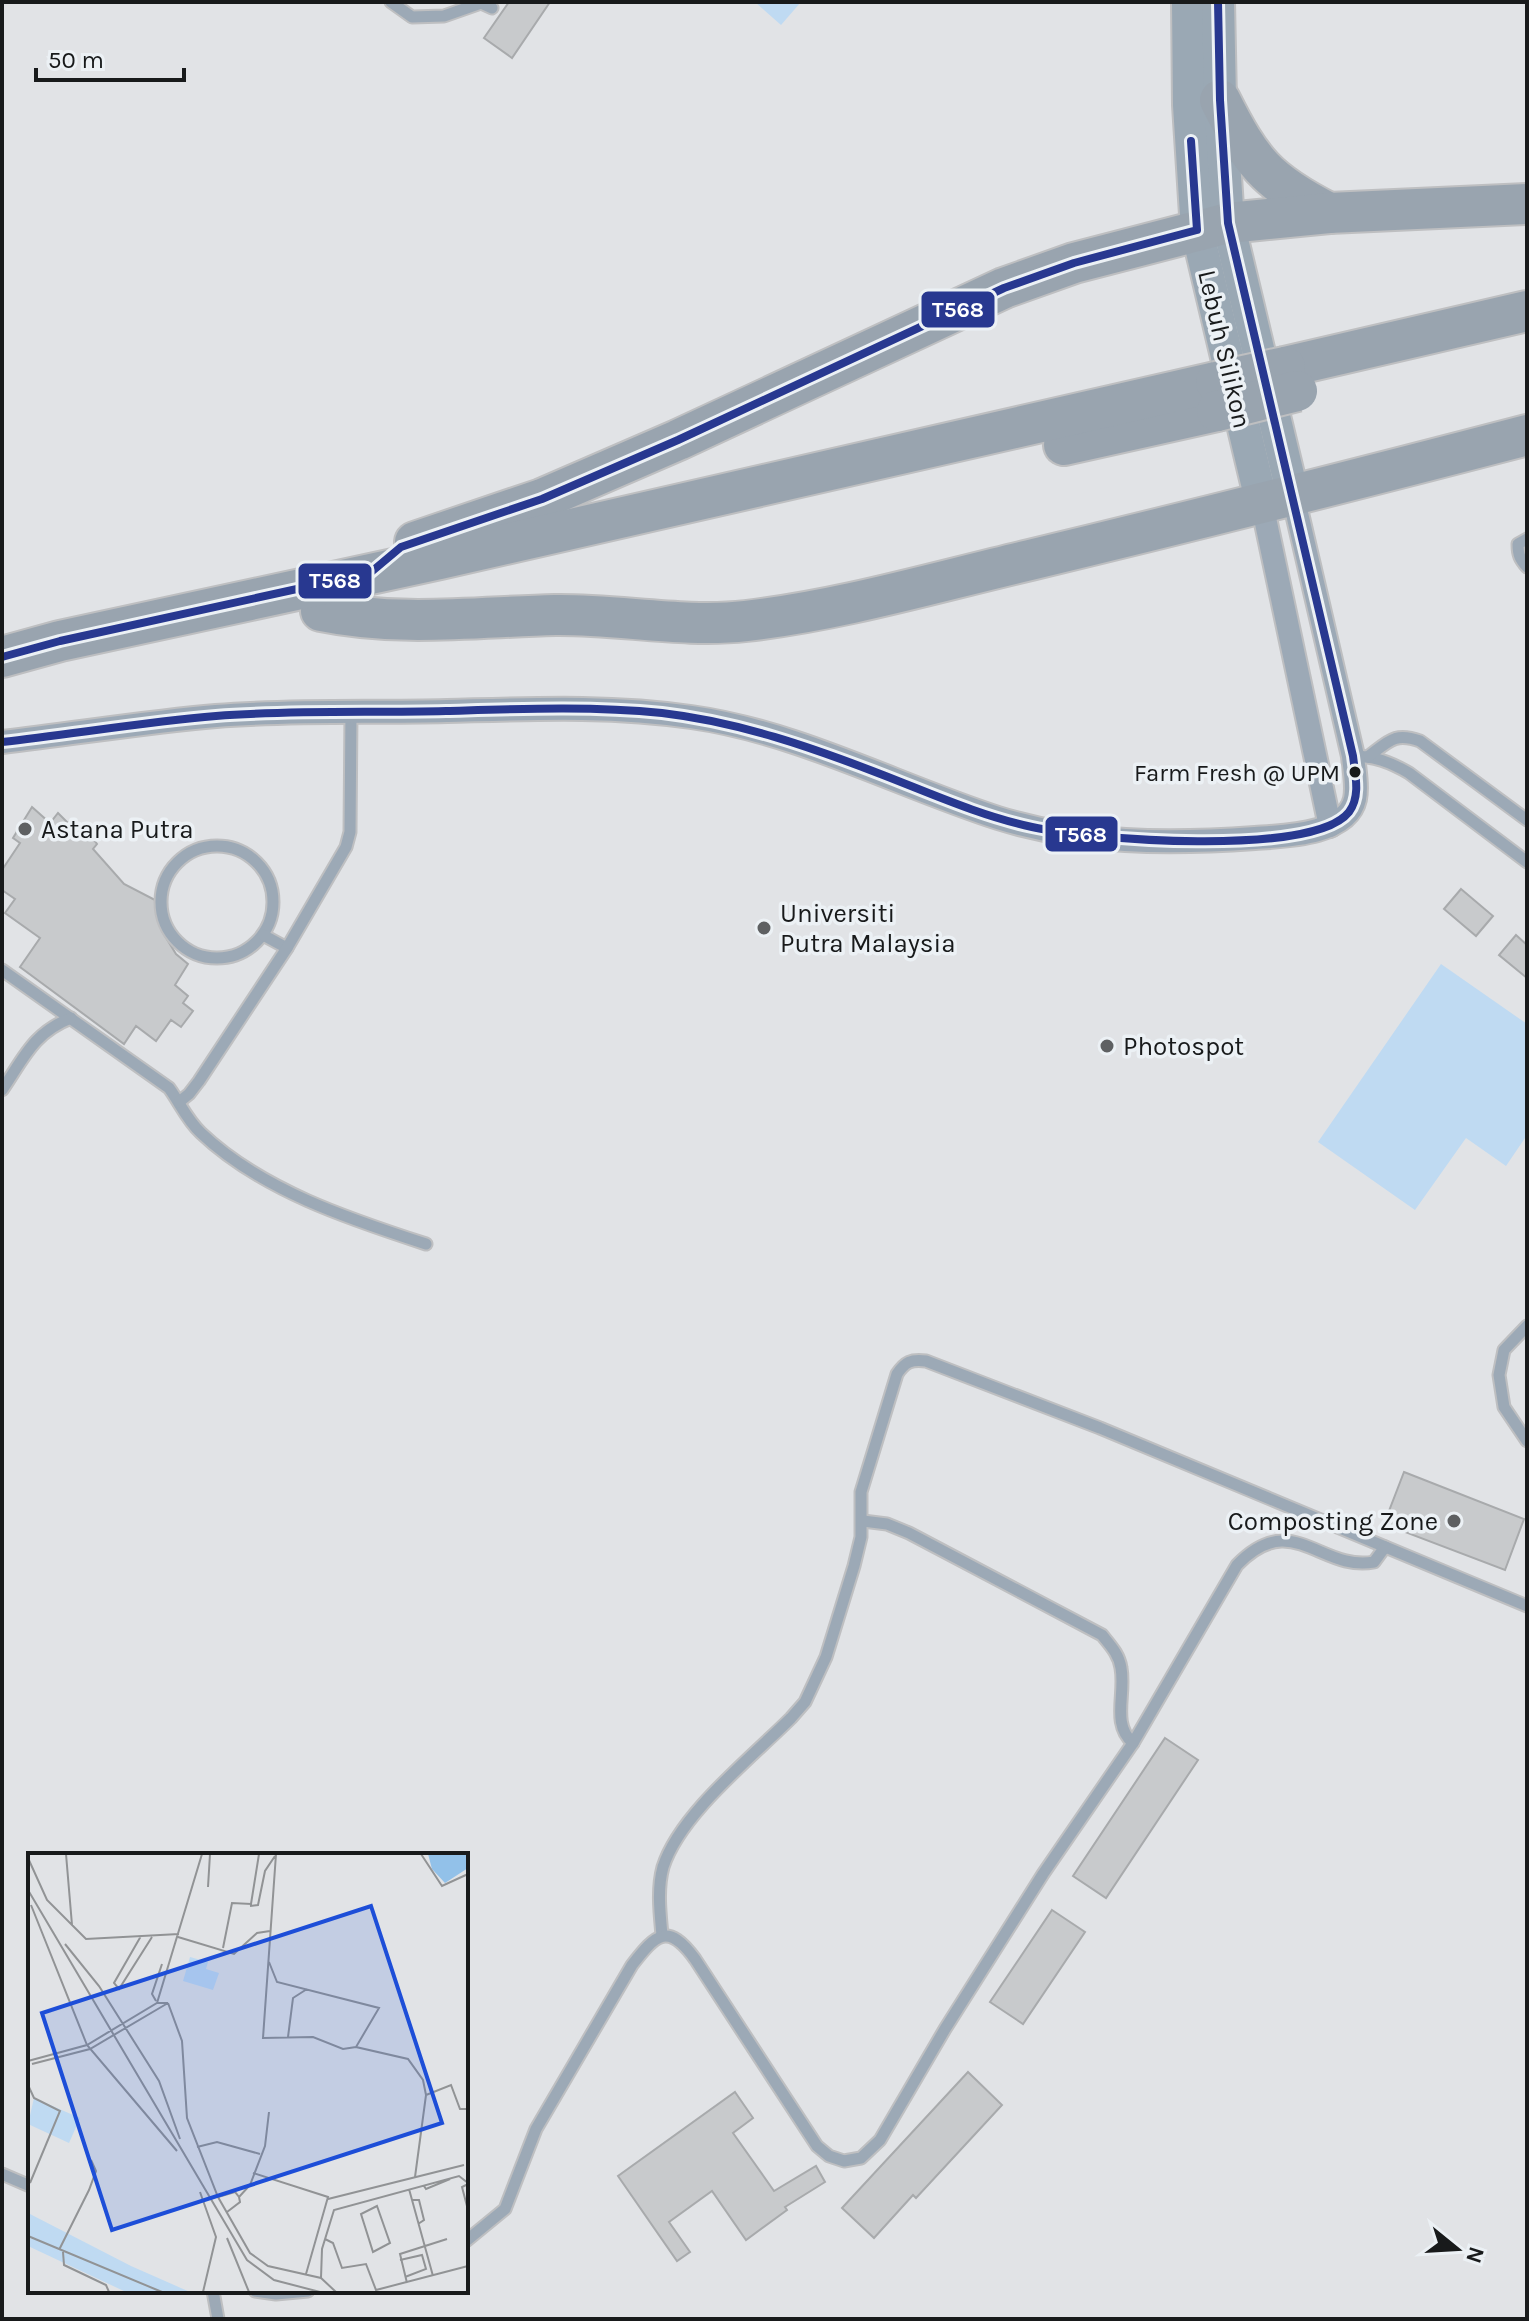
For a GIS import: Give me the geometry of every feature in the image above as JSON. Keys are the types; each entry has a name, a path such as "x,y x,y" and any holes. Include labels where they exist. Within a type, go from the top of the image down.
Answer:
{"highway":[{"path":"1220,100 1243,147 1265,172 1296,197 1329,213"},
{"path":"370,573 401,547 569,487 678,440 1004,288 1074,263 1213,226 1329,213 1527,204"},
{"path":"1291,379 1527,311"},
{"path":"2,682 321,611 1291,379 1527,339"},
{"path":"2,657 60,641 370,573 1216,396"},
{"path":"321,611 397,621 562,615 666,622 745,621 850,603 1278,500 1527,435"},
{"path":"2,636 60,641"}],"street":[{"name":"Lebuh Silikon","path":"1188,2 1189,105 1213,226 1278,500"},
{"name":"Lebuh Silikon","path":"1213,226 1220,100 1218,2"},
{"path":"2,742 217,716 625,710 694,717 788,741 998,818 1059,833 1194,842 1293,835 1330,826 1346,816 1355,801 1361,756 1278,500"},
{"path":"1278,500 1330,826"}],"lane":[{"path":"391,2 412,17 444,16 481,3 492,8"},
{"path":"1527,539 1518,544 1518,551 1519,558 1527,567"},
{"path":"179,1102 199,1081 287,948 346,847 350,832 351,713"},
{"path":"1361,756 1395,737 1408,736 1420,741 1527,820"},
{"path":"1361,756 1389,762 1409,773 1527,862"},
{"path":"223,845 250,856 269,878 273,897 272,917 263,935 249,948 231,957 212,958 193,953 177,942 166,926 161,906 163,887 171,869 185,855 203,847 223,845"},
{"path":"263,935 287,948"},
{"path":"2,970 169,1088 185,1115 216,1146 252,1171 338,1213 426,1244"},
{"path":"2,1090 41,1034 71,1018"},
{"path":"1527,1326 1504,1350 1499,1375 1504,1407 1527,1441"},
{"path":"662,1935 659,1893 662,1870 672,1845 687,1821 805,1702 826,1657 854,1566 863,1521 861,1492 897,1374 903,1364 914,1360 926,1361 1100,1428 1527,1606"},
{"path":"863,1521 887,1524 909,1533 1102,1635 1115,1650 1122,1669 1122,1729 1133,1743"},
{"path":"468,2239 505,2209 536,2129 632,1965 651,1941 662,1935 673,1936 683,1943 695,1959 817,2146 829,2156 844,2161 861,2158 880,2140 945,2029 1035,1887 1133,1743 1237,1565 1253,1549 1271,1542 1302,1544 1361,1564 1374,1562 1385,1547"},
{"path":"2,2174 28,2185"},
{"path":"213,2293 218,2319"}],"shaded area":[{"path":"755,2 801,2 781,25"},
{"path":"1441,964 1527,1024 1527,1135 1506,1166 1466,1138 1415,1210 1318,1142"}],"building":[{"path":"509,2 550,2 512,58 484,38"},
{"path":"32,807 50,823 58,813 80,835 87,831 97,844 93,849 124,884 155,900 162,931 176,954 188,964 175,985 188,996 183,1003 193,1011 181,1027 171,1020 156,1041 136,1026 124,1044 20,967 40,938 5,913 15,899 2,890 2,870 20,843 13,838"},
{"path":"1461,889 1493,916 1476,936 1444,909"},
{"path":"1516,935 1527,945 1527,978 1499,955"},
{"name":"Composting Zone","path":"1404,1472 1524,1519 1505,1570 1384,1524"},
{"path":"1165,1738 1198,1760 1106,1898 1073,1876"},
{"path":"1052,1910 1085,1932 1023,2024 990,2002"},
{"path":"968,2072 1002,2105 916,2198 913,2195 874,2238 842,2208"},
{"path":"735,2092 753,2118 733,2133 774,2191 816,2166 825,2182 785,2207 787,2210 746,2240 712,2191 669,2222 690,2252 677,2261 618,2176"}],"transit line":[{"name":"T568","path":"2,742 163,721 245,714 608,709 691,717 774,737 975,811 1060,832 1147,840 1247,840 1292,835 1327,826 1353,806 1355,770 1228,223 1220,100 1218,2"},
{"name":"T568","path":"2,657 60,641 370,573 401,547 542,499 678,440 1004,288 1074,263 1197,230 1191,141"}],"place":[{"name":"Farm Fresh @ UPM","path":"1355,772"},
{"name":"Astana Putra","path":"25,829"},
{"name":"Universiti Putra Malaysia","path":"764,928"},
{"name":"Photospot","path":"1107,1046"},
{"name":"Composting Zone","path":"1454,1521"}]}
